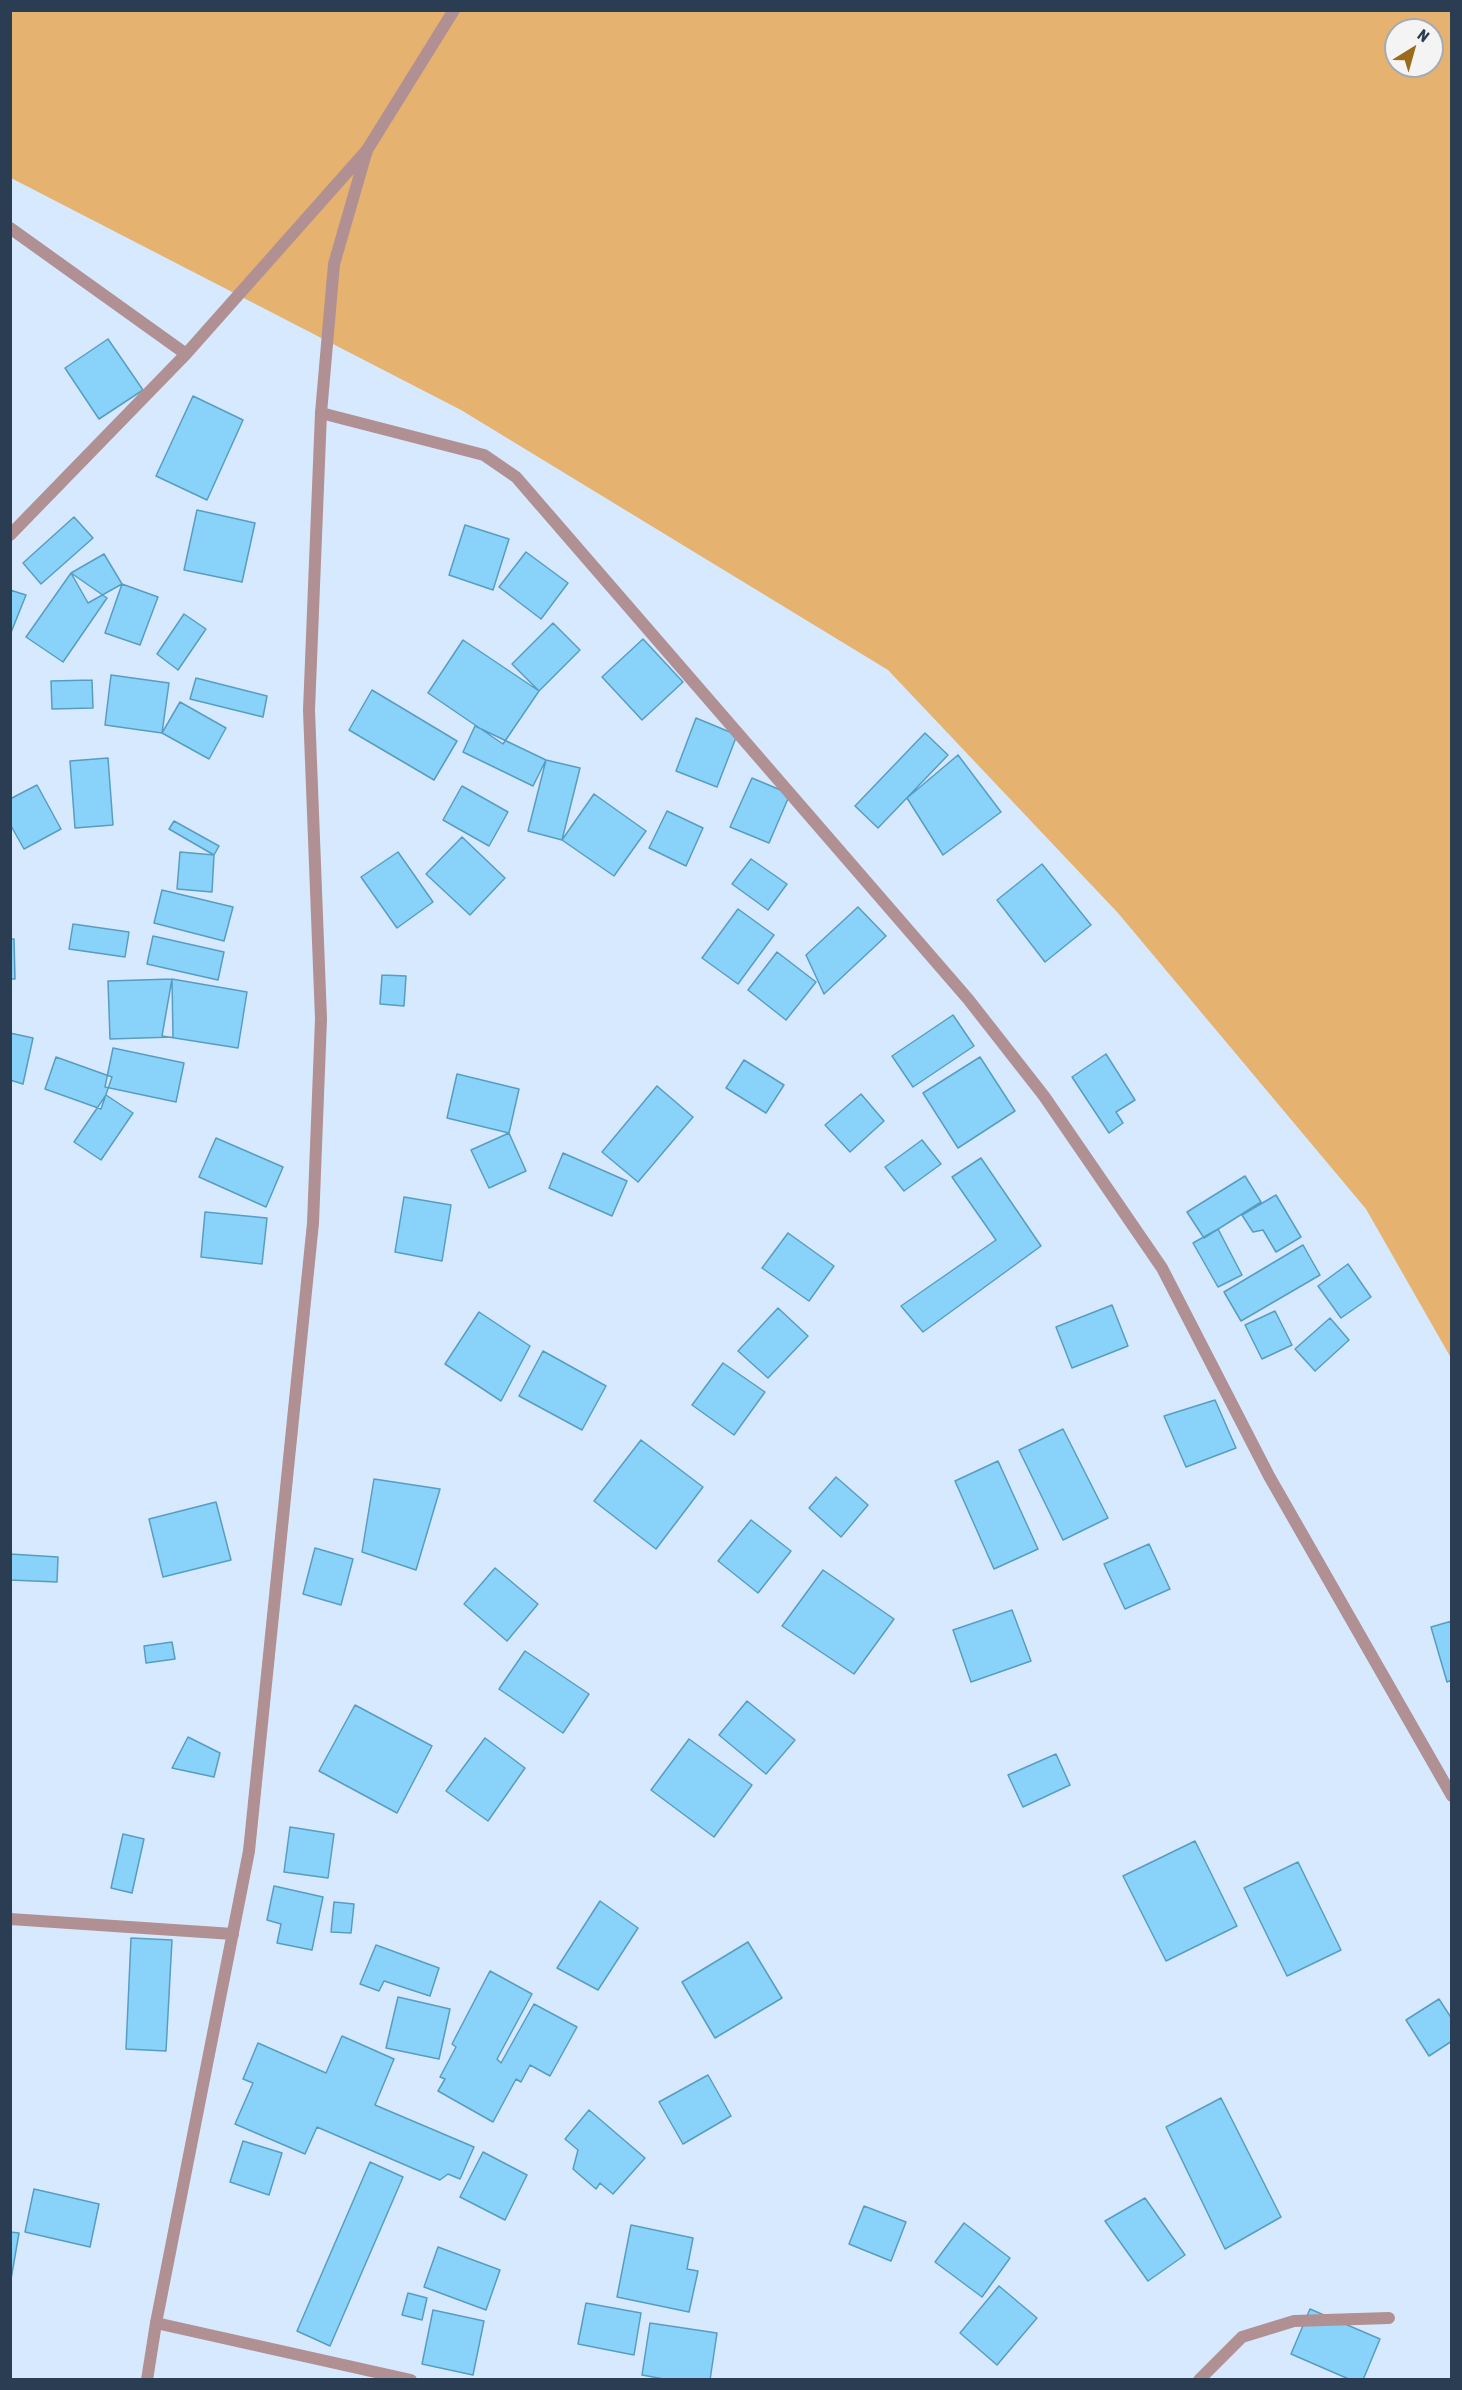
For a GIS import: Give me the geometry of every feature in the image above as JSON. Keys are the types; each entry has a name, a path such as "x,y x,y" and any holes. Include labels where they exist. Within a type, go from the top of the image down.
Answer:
{"street":[{"path":"10,535 186,354 368,150 454,10"},
{"path":"147,2379 249,1851 314,1223 321,1019 309,710 321,413 334,264 368,150"},
{"path":"10,228 186,354"},
{"path":"321,413 484,455 516,477 968,999 1044,1096 1162,1268 1269,1476 1452,1796"},
{"path":"10,1919 233,1934"},
{"path":"1199,2379 1242,2337 1294,2321 1389,2318"},
{"path":"156,2324 411,2379"}],"shaded area":[{"path":"10,11 1451,11 1451,1358 1366,1209 1118,913 888,670 461,410 11,178"}],"building":[{"path":"108,339 143,390 99,419 65,368"},
{"path":"193,396 243,420 207,500 156,476"},
{"path":"197,510 255,523 242,582 184,570"},
{"path":"74,517 93,538 41,584 23,563"},
{"path":"465,525 509,539 493,590 449,575"},
{"path":"526,552 568,583 541,619 499,587"},
{"path":"104,554 122,584 88,603 71,573"},
{"path":"71,573 107,598 63,662 26,637"},
{"path":"122,584 158,597 140,645 105,633"},
{"path":"10,590 26,595 10,635"},
{"path":"184,614 206,629 178,670 157,654"},
{"path":"553,623 580,650 539,691 512,664"},
{"path":"643,639 683,682 642,720 602,677"},
{"path":"463,640 539,691 503,744 428,693"},
{"path":"111,675 169,683 162,733 105,725"},
{"path":"196,678 267,696 263,717 190,699"},
{"path":"92,680 93,708 52,709 51,681"},
{"path":"372,690 457,741 434,780 349,730"},
{"path":"180,702 226,728 209,759 162,733"},
{"path":"696,718 737,735 717,787 676,771"},
{"path":"475,726 546,760 533,786 463,752"},
{"path":"925,733 948,755 878,828 855,806"},
{"path":"958,755 1001,812 943,855 907,798"},
{"path":"108,758 113,825 75,828 70,761"},
{"path":"546,760 580,768 562,840 528,831"},
{"path":"752,778 790,794 769,843 730,827"},
{"path":"37,785 61,829 24,849 10,824 10,799"},
{"path":"462,786 508,812 489,846 443,820"},
{"path":"594,794 646,831 614,876 562,840"},
{"path":"667,811 703,828 686,866 649,848"},
{"path":"174,821 219,846 214,855 169,829"},
{"path":"462,837 505,878 470,915 426,874"},
{"path":"180,852 214,855 212,892 177,889"},
{"path":"398,852 433,902 397,928 361,877"},
{"path":"751,859 787,884 768,910 732,884"},
{"path":"1042,864 1091,925 1045,962 997,900"},
{"path":"162,890 233,907 224,941 154,923"},
{"path":"858,907 886,936 824,994 806,955"},
{"path":"738,909 774,935 738,984 702,958"},
{"path":"73,924 129,932 125,957 69,949"},
{"path":"153,936 224,952 218,980 147,964"},
{"path":"10,939 14,939 15,979 10,979"},
{"path":"777,952 816,982 786,1020 748,990"},
{"path":"382,975 406,976 404,1006 380,1004"},
{"path":"172,979 247,992 238,1048 162,1036"},
{"path":"172,979 173,1037 110,1039 108,981"},
{"path":"953,1015 974,1046 913,1087 892,1056"},
{"path":"10,1033 33,1038 23,1084 10,1080"},
{"path":"113,1048 184,1063 176,1102 105,1087"},
{"path":"1106,1054 1135,1100 1116,1112 1123,1123 1109,1133 1072,1077"},
{"path":"56,1057 112,1077 101,1109 45,1089"},
{"path":"980,1057 1015,1111 958,1148 923,1093"},
{"path":"744,1060 784,1085 766,1113 726,1088"},
{"path":"457,1074 519,1089 509,1133 447,1118"},
{"path":"657,1086 693,1117 638,1182 602,1152"},
{"path":"861,1094 884,1121 850,1152 825,1125"},
{"path":"106,1095 133,1113 101,1160 74,1142"},
{"path":"509,1133 526,1171 489,1188 471,1150"},
{"path":"216,1138 283,1167 266,1207 199,1177"},
{"path":"922,1140 941,1164 904,1191 885,1167"},
{"path":"563,1153 627,1181 612,1216 549,1188"},
{"path":"981,1158 1041,1246 923,1332 901,1306 996,1240 952,1177"},
{"path":"1245,1176 1261,1202 1204,1238 1187,1212"},
{"path":"1276,1195 1301,1237 1276,1252 1263,1230 1253,1232 1242,1215"},
{"path":"404,1197 451,1205 442,1261 395,1252"},
{"path":"205,1212 267,1218 262,1264 201,1257"},
{"path":"1218,1229 1242,1275 1218,1287 1193,1243"},
{"path":"788,1233 834,1266 809,1301 762,1268"},
{"path":"1303,1245 1320,1275 1241,1321 1224,1292"},
{"path":"1348,1264 1371,1297 1341,1318 1318,1286"},
{"path":"1112,1305 1128,1346 1072,1368 1056,1327"},
{"path":"778,1308 808,1336 768,1378 738,1351"},
{"path":"1275,1311 1292,1345 1262,1359 1245,1325"},
{"path":"479,1312 530,1346 501,1401 445,1364"},
{"path":"1330,1318 1349,1340 1315,1371 1295,1349"},
{"path":"543,1351 606,1386 582,1430 519,1396"},
{"path":"723,1363 765,1392 734,1435 692,1405"},
{"path":"1215,1400 1236,1448 1186,1467 1164,1416"},
{"path":"1063,1429 1108,1518 1063,1540 1019,1450"},
{"path":"641,1440 703,1487 656,1549 594,1501"},
{"path":"998,1461 1038,1549 994,1569 955,1481"},
{"path":"836,1477 868,1505 841,1537 809,1508"},
{"path":"374,1479 440,1489 416,1570 362,1552"},
{"path":"216,1502 231,1560 163,1577 149,1519"},
{"path":"751,1520 791,1551 758,1593 718,1561"},
{"path":"1149,1544 1170,1589 1125,1609 1104,1564"},
{"path":"315,1548 353,1559 341,1605 303,1594"},
{"path":"10,1554 58,1557 57,1582 10,1580"},
{"path":"495,1568 538,1604 507,1641 464,1604"},
{"path":"823,1570 894,1619 854,1674 782,1626"},
{"path":"1012,1610 1031,1661 971,1682 953,1630"},
{"path":"1452,1621 1452,1680 1447,1682 1431,1627"},
{"path":"172,1642 175,1659 146,1663 144,1646"},
{"path":"525,1651 589,1694 563,1733 499,1689"},
{"path":"747,1701 795,1740 766,1774 719,1735"},
{"path":"355,1705 432,1746 397,1813 319,1771"},
{"path":"188,1737 220,1753 214,1777 172,1768"},
{"path":"485,1738 525,1768 488,1821 446,1791"},
{"path":"689,1739 752,1785 714,1837 651,1790"},
{"path":"1056,1754 1070,1785 1023,1807 1008,1775"},
{"path":"290,1827 334,1834 328,1878 284,1872"},
{"path":"123,1834 144,1839 132,1893 111,1888"},
{"path":"1195,1841 1237,1926 1166,1961 1123,1876"},
{"path":"1298,1862 1341,1950 1287,1976 1244,1888"},
{"path":"274,1886 323,1897 312,1950 277,1943 281,1924 267,1920"},
{"path":"600,1901 638,1928 598,1990 557,1968"},
{"path":"334,1902 354,1904 351,1933 331,1932"},
{"path":"131,1938 172,1940 166,2051 126,2049"},
{"path":"748,1942 782,1998 715,2038 682,1982"},
{"path":"376,1945 439,1968 430,1996 384,1981 379,1991 360,1984"},
{"path":"490,1971 532,1994 497,2059 501,2063 534,2004 577,2027 550,2076 530,2065 521,2082 516,2079 493,2122 438,2091 445,2079 440,2077 456,2047 452,2044"},
{"path":"398,1997 450,2009 439,2059 386,2048"},
{"path":"1439,1999 1452,2019 1452,2041 1429,2056 1406,2020"},
{"path":"342,2036 394,2059 375,2105 474,2147 460,2179 448,2174 440,2180 317,2127 305,2154 235,2124 253,2083 243,2079 258,2043 326,2073"},
{"path":"708,2075 731,2116 683,2144 659,2102"},
{"path":"1221,2098 1281,2217 1225,2249 1166,2127"},
{"path":"589,2110 645,2158 613,2194 600,2183 596,2189 573,2169 578,2150 565,2139"},
{"path":"243,2141 282,2153 269,2195 230,2182"},
{"path":"483,2152 527,2175 505,2220 460,2197"},
{"path":"370,2162 403,2177 330,2346 297,2331"},
{"path":"34,2189 99,2204 90,2247 25,2232"},
{"path":"1145,2198 1185,2255 1148,2281 1105,2221"},
{"path":"864,2206 906,2222 891,2261 849,2244"},
{"path":"964,2223 1010,2258 982,2297 935,2262"},
{"path":"631,2225 693,2238 687,2269 698,2271 689,2312 617,2297"},
{"path":"10,2232 19,2233 10,2285"},
{"path":"438,2247 500,2270 486,2310 424,2287"},
{"path":"999,2286 1037,2318 997,2365 960,2333"},
{"path":"408,2293 427,2298 422,2320 402,2315"},
{"path":"586,2303 641,2313 634,2355 578,2344"},
{"path":"1310,2309 1380,2339 1363,2380 1351,2380 1291,2354"},
{"path":"433,2310 484,2321 473,2375 422,2364"},
{"path":"650,2323 717,2333 710,2380 669,2380 642,2375"}]}
